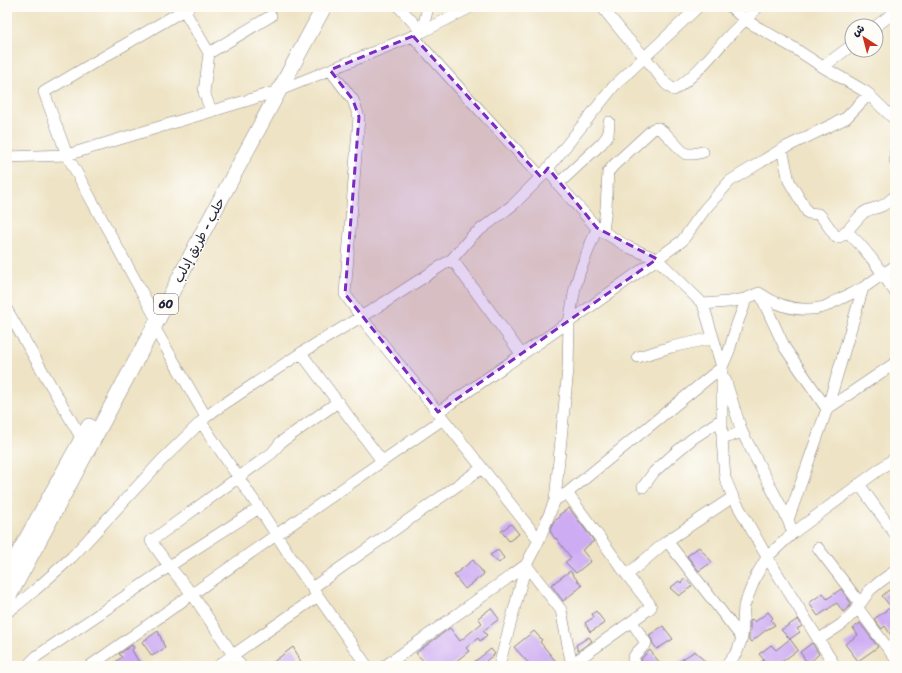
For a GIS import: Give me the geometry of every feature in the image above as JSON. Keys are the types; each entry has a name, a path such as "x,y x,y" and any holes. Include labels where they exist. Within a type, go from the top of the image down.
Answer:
{"main road":[{"name":"حلب - طريق إدلب","path":"7,600 273,93 313,7"},
{"name":"حلب - طريق إدلب","path":"273,93 324,7"},
{"name":"حلب - طريق إدلب","path":"7,574 136,342 154,319"}],"street":[{"path":"399,7 442,69 541,177"},
{"path":"418,34 428,7"},
{"path":"7,157 67,155 273,93 418,34 471,7"},
{"path":"7,612 35,590 72,557 161,461 215,410 302,353 452,259 472,236 514,204 541,177 614,86 644,56 698,7"},
{"path":"731,7 745,20 869,94 895,120"},
{"path":"605,8 627,38 644,56 666,84 674,90 702,65 758,7"},
{"path":"211,111 204,92 209,53 187,9 44,92 67,155 154,319 203,420 238,478 367,666"},
{"path":"884,20 895,12"},
{"path":"209,53 271,16"},
{"path":"823,67 844,51"},
{"path":"330,70 353,100 359,117 345,294 361,317 441,415 539,540"},
{"path":"90,666 382,461 522,355 682,241 705,209 730,181 782,150 846,118 869,94"},
{"path":"558,184 602,143 608,135 609,122"},
{"path":"499,666 526,565 539,540 555,500 568,369 570,322 575,288 580,271 600,229 606,208 608,172 653,129 658,128 665,133 686,154 703,152"},
{"path":"782,150 790,181 808,213 822,216 836,237 839,237 846,232 863,212 880,207 895,196"},
{"path":"895,152 895,162"},
{"path":"548,168 558,184 600,229 628,247 657,259 703,304 742,432 788,520 793,534"},
{"path":"846,232 864,248 895,292"},
{"path":"452,259 522,355"},
{"path":"760,293 769,300 791,309 803,310 824,307 863,288 895,266"},
{"path":"788,520 827,409 863,288"},
{"path":"703,304 745,299 760,293"},
{"path":"760,293 785,348 827,409"},
{"path":"745,299 744,306 722,367 722,439 725,478 733,497 768,557 835,666"},
{"path":"7,310 82,439"},
{"path":"638,357 713,338"},
{"path":"302,353 382,461"},
{"path":"827,409 895,363"},
{"path":"555,500 567,493 722,367"},
{"path":"241,666 192,594 151,541 272,453 281,442 338,402"},
{"path":"643,487 654,472 675,453 692,439 722,419"},
{"path":"722,439 742,432"},
{"path":"726,666 736,652 742,638 744,606 756,576 768,557 793,534 895,458"},
{"path":"218,666 482,468"},
{"path":"859,484 895,534"},
{"path":"526,565 561,610 572,665 632,622 651,606 567,493"},
{"path":"627,574 667,541 733,497"},
{"path":"27,666 37,656 169,566 259,508"},
{"path":"667,541 742,638"},
{"path":"818,548 895,658"},
{"path":"385,666 526,565"},
{"path":"818,640 842,624 870,590 895,571"},
{"path":"632,622 646,643 634,655 633,660 637,666"}],"highlighted area":[{"path":"413,36 541,177 548,168 597,228 657,259 438,412 345,294 359,117 353,100 330,70"}],"building":[{"path":"569,508 594,541 582,550 591,561 576,573 565,562 571,558 550,531 554,521 560,517 559,515"},
{"path":"511,524 519,534 509,541 501,531"},
{"path":"699,547 712,562 699,571 687,556"},
{"path":"498,550 504,558 499,563 490,555"},
{"path":"473,560 484,574 465,589 454,575"},
{"path":"570,571 582,586 563,601 551,585"},
{"path":"685,578 692,586 679,596 670,588 679,581 681,583"},
{"path":"895,585 895,641 885,626 882,629 874,619 891,607 882,596"},
{"path":"841,589 851,603 850,606 843,612 837,603 818,616 809,603 823,593 827,599"},
{"path":"491,608 499,619 483,631 487,635 480,641 478,638 466,648 469,651 450,666 428,666 416,653 450,628 460,641 482,623 478,618"},
{"path":"596,611 605,623 590,632 585,623 594,617 592,614"},
{"path":"768,612 773,618 771,620 775,625 751,642 749,640 749,632 751,631 750,621 752,619 755,622"},
{"path":"798,619 802,626 797,629 800,632 790,639 781,630"},
{"path":"860,623 878,647 858,661 845,644 858,635 853,628"},
{"path":"663,626 673,639 657,649 649,635"},
{"path":"158,631 165,648 152,656 142,642"},
{"path":"534,631 542,640 540,642 558,664 555,666 531,666 514,647"},
{"path":"589,637 592,641 578,651 576,645"},
{"path":"790,639 798,650 780,663 782,666 755,666 764,660 759,654 771,645 776,650"},
{"path":"812,643 819,654 808,664 800,652"},
{"path":"132,645 134,648 132,650 141,666 110,666 122,657 119,654"},
{"path":"293,647 304,666 268,666"},
{"path":"491,649 495,654 486,661 490,666 478,666 474,662"},
{"path":"650,650 662,666 644,666 641,659"},
{"path":"695,651 709,666 672,666"}]}
